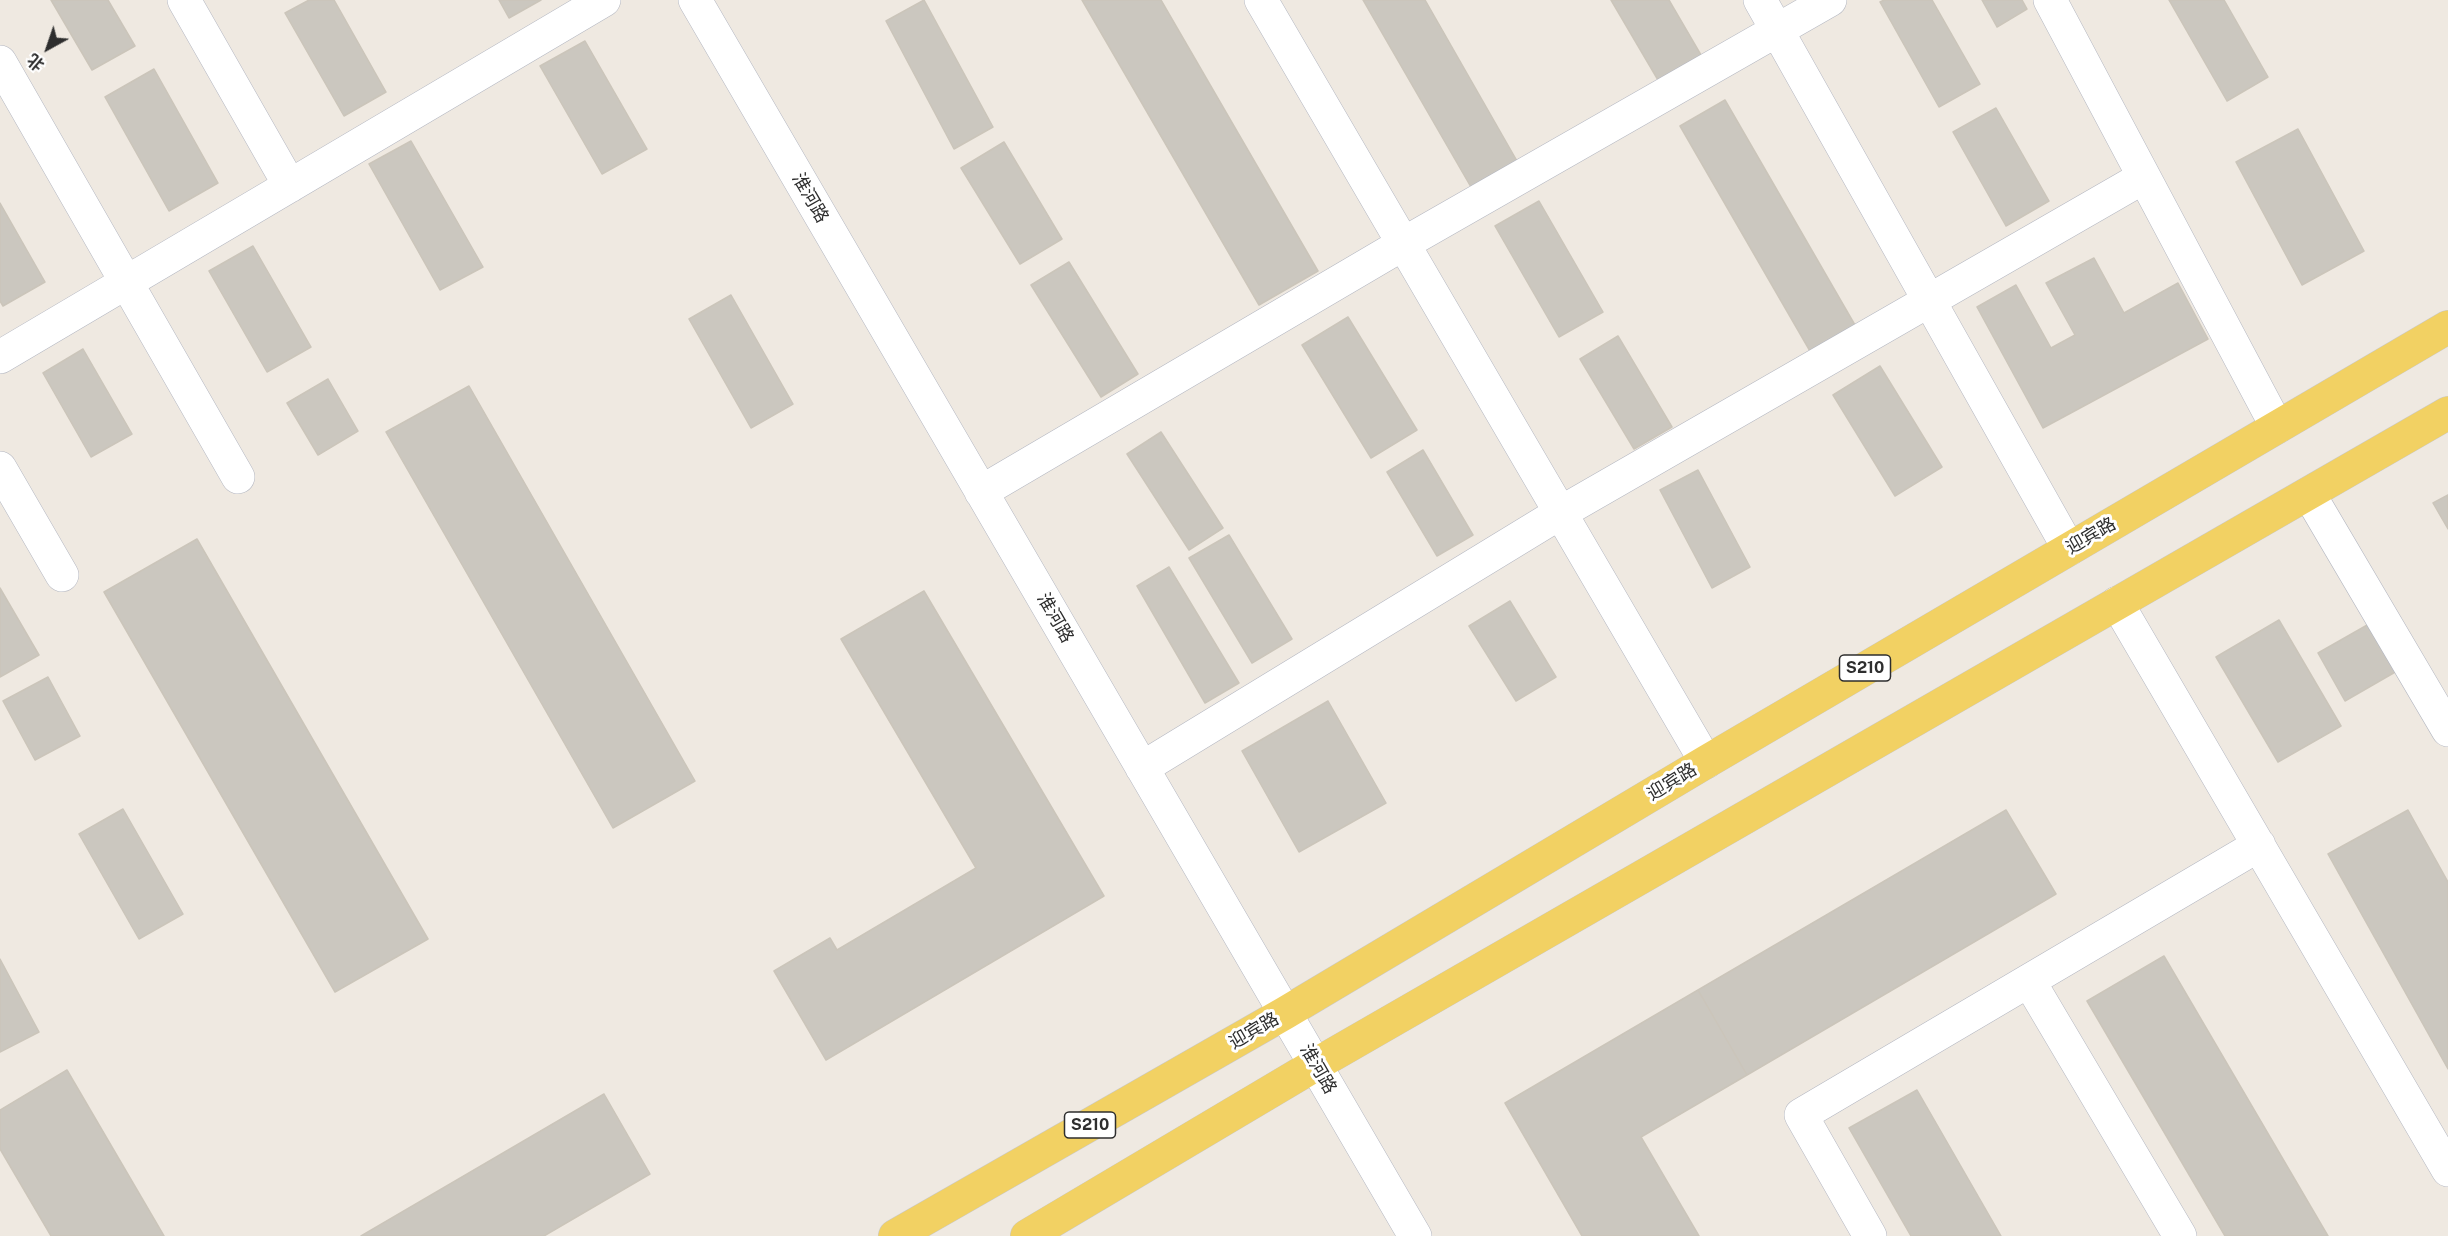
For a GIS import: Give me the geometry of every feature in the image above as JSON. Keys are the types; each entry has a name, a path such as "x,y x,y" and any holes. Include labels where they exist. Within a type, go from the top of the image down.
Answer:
{"main road":[{"name":"迎宾路","path":"895,1236 1285,1013 1706,762 2448,327"},
{"path":"1027,1236 1315,1065 2448,413"}],"street":[{"path":"184,0 290,186"},
{"path":"0,357 603,0"},
{"name":"淮河路","path":"694,0 1415,1236"},
{"path":"1261,0 1706,762"},
{"path":"1760,0 2069,549"},
{"path":"981,492 1403,244 1830,0"},
{"path":"2050,0 2277,427"},
{"path":"0,62 238,477"},
{"path":"1142,768 1560,513 2144,177"},
{"path":"0,468 62,575"},
{"path":"2310,494 2448,730"},
{"path":"2117,603 2448,1170"},
{"path":"1870,1236 1801,1115 2259,845"},
{"path":"2029,981 2180,1236"}],"building":[{"path":"51,0 108,0 135,46 92,70"},
{"path":"309,0 334,0 386,92 344,116 285,13"},
{"path":"499,0 541,0 509,18"},
{"path":"924,0 993,127 954,149 886,21"},
{"path":"1082,0 1161,0 1318,271 1259,305"},
{"path":"1363,0 1425,0 1521,168 1475,194"},
{"path":"1611,0 1669,0 1701,55 1658,80"},
{"path":"1884,0 1932,0 1980,84 1939,107 1880,2"},
{"path":"1982,0 2022,0 2027,9 1997,27"},
{"path":"2169,0 2224,0 2268,77 2227,101"},
{"path":"585,41 647,149 602,174 540,66"},
{"path":"154,69 218,183 169,211 105,97"},
{"path":"1725,100 1859,332 1814,358 1680,126"},
{"path":"1996,108 2049,201 2006,226 1953,132"},
{"path":"2298,129 2364,251 2302,285 2236,162"},
{"path":"411,141 483,267 440,290 369,164"},
{"path":"1004,142 1062,239 1020,264 961,168"},
{"path":"1539,201 1603,312 1559,337 1495,226"},
{"path":"0,203 45,282 3,306 0,301"},
{"path":"253,246 311,347 267,372 209,271"},
{"path":"2094,258 2124,313 2178,283 2208,339 2043,428 1977,307 2016,285 2051,348 2075,335 2046,283"},
{"path":"1069,262 1138,374 1101,397 1031,285"},
{"path":"731,295 793,404 751,428 689,319"},
{"path":"1348,317 1417,430 1371,458 1302,345"},
{"path":"1618,336 1672,427 1634,449 1580,359"},
{"path":"83,349 132,434 91,457 43,373"},
{"path":"1880,366 1942,467 1895,496 1833,395"},
{"path":"328,379 358,431 318,455 287,403"},
{"path":"469,386 695,781 613,828 386,432"},
{"path":"1161,432 1223,528 1189,550 1127,454"},
{"path":"1423,450 1473,535 1437,556 1387,472"},
{"path":"1698,470 1750,567 1712,588 1660,490"},
{"path":"2448,495 2448,529 2433,503"},
{"path":"1229,535 1292,639 1252,663 1189,558"},
{"path":"197,539 428,939 335,992 104,592"},
{"path":"1169,567 1239,683 1205,703 1137,586"},
{"path":"0,588 39,655 0,677"},
{"path":"924,591 1104,896 826,1060 774,971 830,938 837,950 976,868 841,639"},
{"path":"1510,601 1556,677 1516,701 1469,626"},
{"path":"2279,620 2341,726 2278,762 2216,657"},
{"path":"2369,624 2397,671 2345,701 2318,653"},
{"path":"48,677 80,736 35,760 3,701"},
{"path":"1328,701 1386,803 1299,852 1242,751"},
{"path":"123,809 183,914 139,939 79,834"},
{"path":"2006,810 2056,894 1747,1075 1698,990"},
{"path":"2408,810 2448,882 2448,1069 2328,854"},
{"path":"2164,956 2328,1236 2225,1236 2087,1001"},
{"path":"0,959 39,1032 0,1052"},
{"path":"1698,990 1747,1075 1641,1137 1699,1236 1582,1236 1505,1103"},
{"path":"67,1070 164,1236 51,1236 0,1149 0,1110"},
{"path":"1917,1090 2001,1236 1911,1236 1849,1128"},
{"path":"604,1094 650,1174 544,1236 361,1236"}]}
